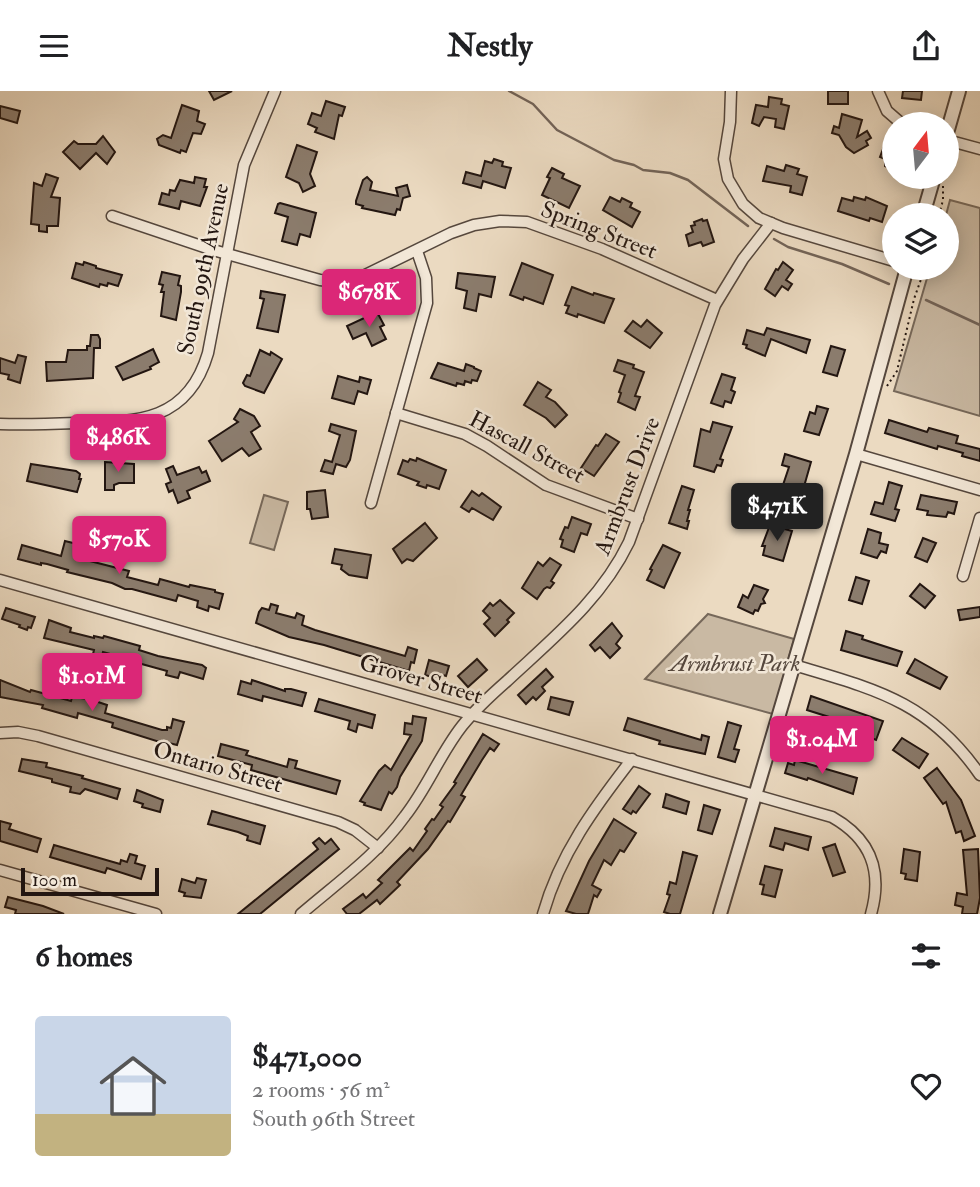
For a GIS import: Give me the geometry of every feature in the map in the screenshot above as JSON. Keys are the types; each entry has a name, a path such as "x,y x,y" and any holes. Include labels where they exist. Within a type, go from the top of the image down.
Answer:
{"street":[{"name":"South 99th Avenue","path":"0,424 146,419 165,411 188,393 208,353 244,165 275,91"},
{"path":"731,91 730,122 724,159 728,179 737,196 750,211 771,223 882,257"},
{"path":"878,91 888,112"},
{"path":"953,112 959,91"},
{"path":"959,143 980,149"},
{"name":"Spring Street","path":"112,216 226,253 338,282 359,278 451,233 474,225 500,221 527,222 602,249 717,300"},
{"name":"Armbrust Drive","path":"301,914 378,848 408,814 462,726 596,597 620,561 638,519 717,300 743,259 771,223"},
{"path":"371,503 427,303 426,278 417,251"},
{"path":"720,914 905,280"},
{"name":"Hascall Street","path":"396,413 465,434 546,485 638,519"},
{"path":"856,454 980,490"},
{"path":"963,576 980,518"},
{"name":"Grover Street","path":"0,580 832,817 855,833 871,857 877,886 871,914"},
{"path":"793,665 880,691 902,702 932,721 958,747 980,775"},
{"name":"Ontario Street","path":"0,733 18,732 38,736 338,821 355,829 378,848"},
{"path":"543,914 557,871 569,848 593,809 632,759"},
{"path":"0,870 156,914"}],"path":[{"path":"884,391 897,371 921,280"}],"green space":[{"path":"950,200 980,208 980,416 894,391 926,280 959,280 959,203 949,203"},
{"path":"264,495 288,502 274,550 250,543"},
{"name":"Armbrust Park","path":"708,614 794,639 773,714 645,679"}],"building":[{"path":"209,91 232,91 214,100"},
{"path":"828,91 848,91 848,104 828,104"},
{"path":"903,91 922,91 921,100 902,98"},
{"path":"769,97 782,99 781,104 789,106 784,129 775,127 776,119 764,117 759,126 752,123 756,105 768,107"},
{"path":"326,101 345,107 342,116 339,115 334,139 315,132 317,128 308,124 312,113 321,116"},
{"path":"182,105 199,111 197,121 205,124 201,134 193,133 186,152 181,150 180,153 159,145 157,139 163,135 171,138"},
{"path":"0,106 20,111 17,123 0,118"},
{"path":"842,114 862,120 857,137 867,131 871,138 866,141 868,145 854,153 846,147 839,135 832,133 834,126 839,128"},
{"path":"103,136 115,152 107,164 96,153 80,169 63,152 74,141 78,144 96,144"},
{"path":"297,145 317,152 310,174 315,186 303,192 299,183 286,177"},
{"path":"494,159 503,162 502,166 511,168 505,188 483,181 481,188 463,183 466,172 481,176 485,161 492,163"},
{"path":"786,165 799,169 797,174 807,177 802,195 790,192 791,186 763,181 767,166 784,171"},
{"path":"552,168 564,174 562,178 580,186 569,208 542,195"},
{"path":"46,174 58,178 51,197 60,198 58,226 47,226 47,232 39,231 39,225 31,224 34,183 42,186"},
{"path":"195,177 206,179 204,187 207,187 200,206 181,201 179,209 159,204 162,193 169,195 170,190 175,191 180,180 194,183"},
{"path":"367,177 372,182 370,190 398,196 396,188 407,185 410,196 403,198 400,210 397,209 395,215 362,208 363,206 356,204 363,180"},
{"path":"610,197 620,202 622,198 632,203 630,207 640,212 632,227 603,210"},
{"path":"854,197 865,200 866,197 882,204 882,222 870,218 869,221 838,211 842,198 853,201"},
{"path":"280,203 316,213 310,237 300,234 297,245 282,241 288,217 275,213"},
{"path":"707,220 714,242 703,246 701,242 689,246 686,235 693,232 691,226 695,225 694,222"},
{"path":"84,262 122,275 118,286 108,283 107,286 100,284 99,287 72,278 76,263 83,265"},
{"path":"783,262 793,270 786,280 792,284 788,290 782,286 775,296 765,289"},
{"path":"522,263 553,275 543,304 510,295"},
{"path":"162,272 180,276 178,285 181,286 181,292 176,320 161,316 164,292 161,292 163,285 159,284"},
{"path":"458,273 495,277 491,297 479,294 476,311 464,308 467,291 456,288"},
{"path":"572,287 614,299 604,323 566,313 569,306 565,305"},
{"path":"261,291 285,295 278,332 257,328 264,299 260,298"},
{"path":"377,312 384,325 380,327 386,339 372,346 366,333 353,339 347,326"},
{"path":"647,320 662,333 650,348 625,331 633,321 641,327"},
{"path":"767,328 810,340 806,353 771,339 765,356 746,348 747,345 743,344 747,330 764,335"},
{"path":"91,335 98,335 100,339 100,348 94,348 93,378 47,381 46,362 66,362 68,350 87,350"},
{"path":"831,346 845,350 837,376 823,372"},
{"path":"153,349 159,362 150,367 151,369 123,380 116,367"},
{"path":"260,350 270,355 271,352 282,359 264,393 243,383 247,375 250,376"},
{"path":"18,355 26,357 20,383 8,379 9,375 0,373 0,358 15,363"},
{"path":"618,360 634,365 633,368 644,372 635,396 640,397 635,410 618,402 625,375 614,371"},
{"path":"438,363 464,371 466,364 481,371 477,381 465,381 464,385 457,383 456,386 431,378"},
{"path":"722,374 735,378 731,390 735,392 731,403 725,401 723,407 711,403"},
{"path":"338,376 359,382 360,377 371,380 367,394 358,391 354,404 332,398"},
{"path":"538,382 551,390 546,397 567,415 555,427 546,418 524,405"},
{"path":"817,406 828,409 819,435 804,431 810,412 815,414"},
{"path":"240,409 254,416 260,426 251,432 261,449 249,456 242,448 222,461 209,441 238,422 234,419"},
{"path":"889,420 927,432 929,428 958,436 956,443 980,449 980,461 962,456 963,453 938,446 937,449 885,433"},
{"path":"713,422 732,427 720,459 723,460 721,466 717,465 714,472 694,466 701,429 710,432"},
{"path":"331,424 356,431 350,460 346,467 336,464 333,474 321,471 325,460 332,462 340,435 329,431"},
{"path":"606,434 619,442 594,476 581,468"},
{"path":"785,454 811,462 803,490 783,485 789,467 782,465"},
{"path":"417,458 446,470 439,489 417,485 419,482 398,474 403,460 416,461"},
{"path":"105,462 134,464 134,483 119,483 114,485 114,490 105,490"},
{"path":"31,464 76,471 81,479 77,492 27,481"},
{"path":"173,466 177,475 199,467 202,473 206,471 210,481 187,491 190,498 178,503 173,490 169,492 166,484 171,482 166,469"},
{"path":"889,482 902,486 895,509 899,510 895,521 871,514 875,502 883,504"},
{"path":"682,486 694,490 688,510 687,529 669,523"},
{"path":"325,490 328,517 312,519 310,509 307,509 307,492"},
{"path":"472,491 479,496 482,493 501,507 493,520 472,508 469,512 461,507"},
{"path":"921,495 957,502 954,514 948,512 946,517 927,515 928,511 917,509"},
{"path":"572,517 591,524 587,535 581,533 574,552 561,547 563,540 560,539"},
{"path":"425,523 437,538 413,561 407,559 402,563 393,549"},
{"path":"770,525 792,531 783,561 763,555 765,546 762,546"},
{"path":"868,529 881,533 879,543 888,545 886,553 881,551 877,558 861,553"},
{"path":"923,538 936,543 927,562 915,557"},
{"path":"65,541 77,544 75,550 88,554 86,560 129,571 127,577 158,585 160,579 189,587 190,585 215,590 223,594 219,609 209,606 208,611 197,607 198,601 178,595 176,601 125,589 47,564 18,559 22,545 61,556"},
{"path":"663,545 680,553 664,588 647,580"},
{"path":"335,549 371,555 367,578 349,575 341,569 342,565 332,563"},
{"path":"550,558 561,565 551,581 554,583 550,588 544,589 537,599 522,588 538,562 543,566"},
{"path":"856,577 869,581 862,604 849,600"},
{"path":"920,584 935,596 925,608 910,596"},
{"path":"754,585 768,590 763,599 765,603 753,614 738,607 743,595 748,598"},
{"path":"500,600 514,613 495,636 484,624 490,618 483,611 490,603 493,606"},
{"path":"271,604 278,606 276,613 295,618 297,613 304,616 302,625 315,630 405,656 408,647 417,650 414,663 411,662 409,671 289,637 256,623 262,608 269,610"},
{"path":"980,607 980,617 960,620 958,610"},
{"path":"6,608 35,617 31,628 28,627 27,630 2,619"},
{"path":"49,620 71,628 70,632 94,638 104,636 140,646 139,650 158,656 202,665 206,668 203,679 180,672 178,678 166,675 167,671 138,663 131,664 130,668 119,665 121,657 103,652 101,660 92,658 94,650 44,638"},
{"path":"612,623 622,636 616,644 620,648 610,658 600,647 595,651 590,645"},
{"path":"846,631 902,652 897,666 841,650"},
{"path":"477,659 487,670 468,687 458,676"},
{"path":"915,659 947,677 940,689 907,673"},
{"path":"429,660 449,666 446,676 437,673 436,678 425,675"},
{"path":"546,669 553,677 542,687 545,691 536,700 533,697 526,704 518,695"},
{"path":"0,680 30,692 31,690 71,701 72,697 89,699 107,705 105,713 162,730 171,728 173,719 184,722 177,745 169,745 112,727 113,723 78,713 77,718 42,708 43,705 0,697"},
{"path":"252,680 285,691 291,689 306,693 302,706 263,696 262,701 238,694 241,681 251,684"},
{"path":"811,696 883,721 876,740 862,734 864,728 807,710"},
{"path":"551,697 573,702 569,715 548,709"},
{"path":"319,699 375,715 372,728 358,724 356,732 348,729 350,721 315,711"},
{"path":"413,716 426,718 422,741 400,777 397,787 392,794 389,792 381,810 364,805 365,803 360,801 379,771 385,765 391,770 411,735 404,734 405,723 412,724"},
{"path":"628,718 701,740 702,735 709,737 705,754 659,744 660,741 624,730"},
{"path":"728,722 741,726 734,749 739,750 735,762 718,757"},
{"path":"483,734 499,744 494,751 490,748 482,760 461,795 465,797 450,822 448,821 428,849 397,882 400,885 380,904 377,900 359,914 347,914 343,909 363,894 366,898 382,883 378,880 410,848 413,851 427,831 425,829 443,807 440,805 456,783 454,782"},
{"path":"902,738 928,754 919,768 893,750"},
{"path":"221,744 248,751 246,755 287,767 289,759 297,761 295,768 340,781 336,794 251,770 252,765 218,756"},
{"path":"22,759 47,763 46,767 120,789 117,799 85,789 80,794 70,792 71,787 52,782 52,779 19,771"},
{"path":"795,760 857,778 853,794 785,773 788,763 794,765"},
{"path":"937,768 961,800 975,836 964,841 961,831 956,833 946,802 943,804 924,778"},
{"path":"639,786 650,794 636,813 633,811 631,814 623,809"},
{"path":"137,790 163,800 160,812 142,807 143,804 134,801"},
{"path":"666,794 689,802 686,814 663,807"},
{"path":"704,805 720,810 712,834 698,830"},
{"path":"212,811 265,826 260,844 247,840 248,836 238,832 208,824"},
{"path":"614,819 636,833 624,852 620,850 611,865 604,860 592,885 601,890 597,897 594,895 588,914 566,911 589,861"},
{"path":"0,821 11,824 9,829 41,839 37,852 0,841"},
{"path":"775,828 811,837 808,850 785,843 783,850 770,846"},
{"path":"319,838 325,844 331,839 339,849 260,914 238,914 318,849 313,843"},
{"path":"835,844 845,872 833,876 823,848"},
{"path":"54,845 120,864 121,860 127,862 130,854 137,856 135,863 145,866 141,879 107,868 105,873 50,857"},
{"path":"904,849 920,852 917,881 905,879 906,874 901,873"},
{"path":"978,849 980,898 977,914 962,914 963,907 955,905 957,893 967,895 963,850"},
{"path":"683,852 697,856 680,914 670,914 664,912 670,895 667,894 670,882 676,884"},
{"path":"765,866 782,870 775,897 762,894 764,885 760,884"},
{"path":"197,878 206,880 201,898 184,896 185,893 179,891 182,879 195,883"},
{"path":"8,897 64,914 15,914 16,910 5,907"}],"waterway":[{"path":"509,91 533,104 557,130 614,160 688,180 748,226"},
{"path":"774,239 788,247 842,264 889,284"},
{"path":"926,300 980,325"}]}
